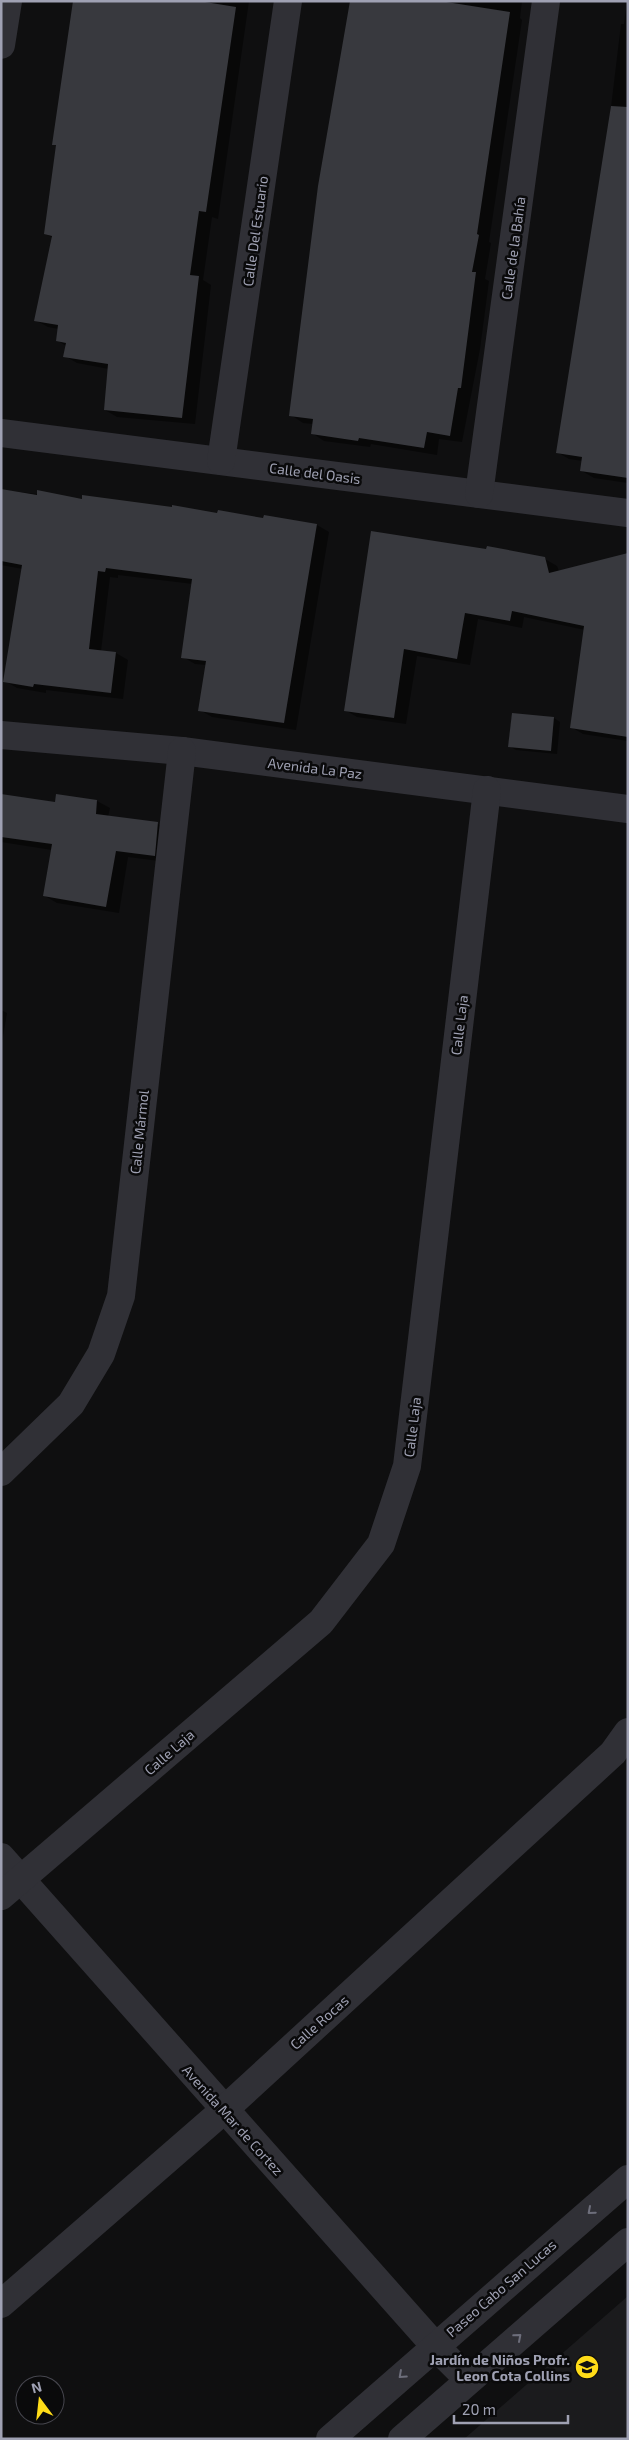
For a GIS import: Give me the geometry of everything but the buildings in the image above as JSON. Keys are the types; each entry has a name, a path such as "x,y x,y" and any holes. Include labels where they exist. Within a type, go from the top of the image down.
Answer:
{"street":[{"path":"1,45 8,1"},
{"name":"Calle Del Estuario","path":"221,461 288,1"},
{"name":"Calle de la Bahía","path":"479,494 546,1"},
{"name":"Calle del Oasis","path":"1,433 628,513"},
{"name":"Avenida La Paz","path":"1,735 182,751 628,809"},
{"name":"Calle Mármol","path":"1,1472 71,1404 101,1354 121,1296 182,751"},
{"name":"Calle Laja","path":"11,1888 321,1622 381,1544 408,1466 487,790"},
{"name":"Calle Rocas","path":"1,2304 224,2110 614,1753 628,1732"},
{"name":"Avenida Mar de Cortez","path":"1,1857 11,1888 224,2110 435,2346 468,2379"},
{"name":"Paseo Cabo San Lucas","path":"330,2439 628,2179"},
{"path":"402,2439 468,2379 628,2242"}],"shaded area":[{"name":"Jardín de Niños Profr. Leon Cota Collins","path":"628,2296 628,2439 464,2439"}],"place":[{"name":"Jardín de Niños Profr. Leon Cota Collins","path":"587,2367"}]}
